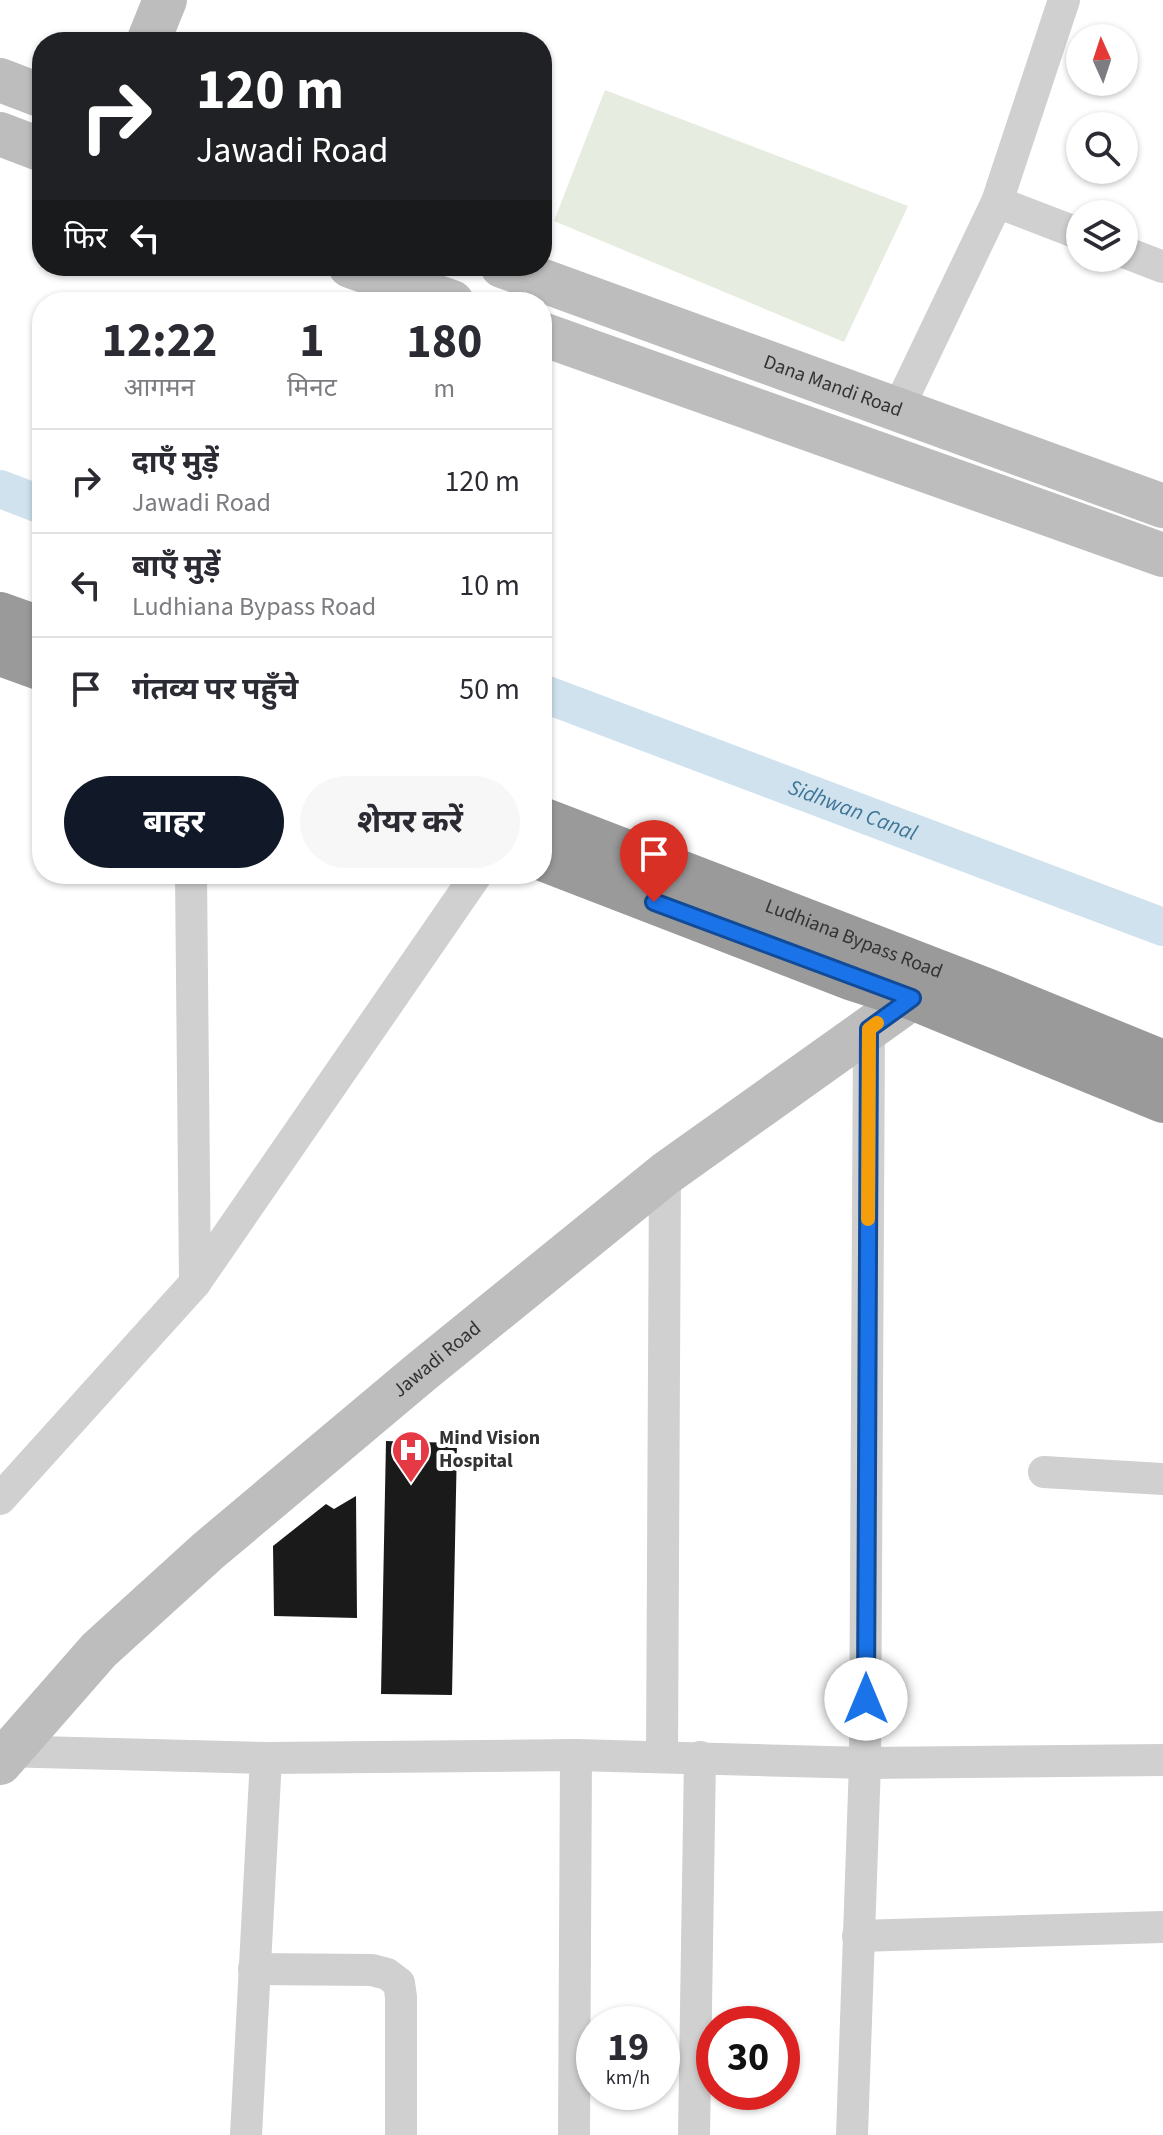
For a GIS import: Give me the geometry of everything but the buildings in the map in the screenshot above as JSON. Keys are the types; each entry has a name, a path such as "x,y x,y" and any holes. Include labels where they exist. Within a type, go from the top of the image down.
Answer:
{"highway":[{"path":"0,614 32,625"},
{"path":"0,654 32,665"},
{"name":"Ludhiana Bypass Road","path":"552,823 989,991 1163,1062"},
{"name":"Ludhiana Bypass Road","path":"552,863 850,978 912,998 1163,1101"}],"street":[{"path":"152,32 165,0"},
{"path":"897,411 997,202 1064,0"},
{"path":"0,80 32,92"},
{"path":"0,134 32,146"},
{"path":"997,202 1066,229"},
{"path":"1138,257 1163,267"},
{"path":"378,276 424,292"},
{"name":"Dana Mandi Road","path":"529,276 1163,506"},
{"path":"552,338 1163,555"},
{"path":"191,884 195,1283"},
{"path":"0,1499 195,1283 470,884"},
{"name":"Jawadi Road","path":"3,1755 99,1650 208,1551 421,1372 665,1174 912,998"},
{"path":"852,2135 865,1763 869,1029"},
{"path":"662,1757 665,1174"},
{"path":"1044,1472 1163,1479"},
{"path":"3,1755 266,1758 576,1755 865,1763 1163,1760"},
{"path":"574,2135 576,1755"},
{"path":"694,2135 700,1757"},
{"path":"246,2135 266,1758"},
{"path":"858,1936 1163,1927"},
{"path":"254,1969 372,1970 387,1974 399,1983 401,2135"}],"shaded area":[{"path":"605,90 908,206 844,342 554,221"}],"waterway":[{"name":"Sidhwan Canal","path":"0,489 32,501"},
{"name":"Sidhwan Canal","path":"552,697 1163,927"}],"slow traffic":[{"path":"868,1219 869,1029 877,1023"}],"place":[{"name":"Mind Vision Hospital","path":"411,1484"}],"route":[{"path":"654,902 850,978 912,998 869,1029 866,1699"}]}
